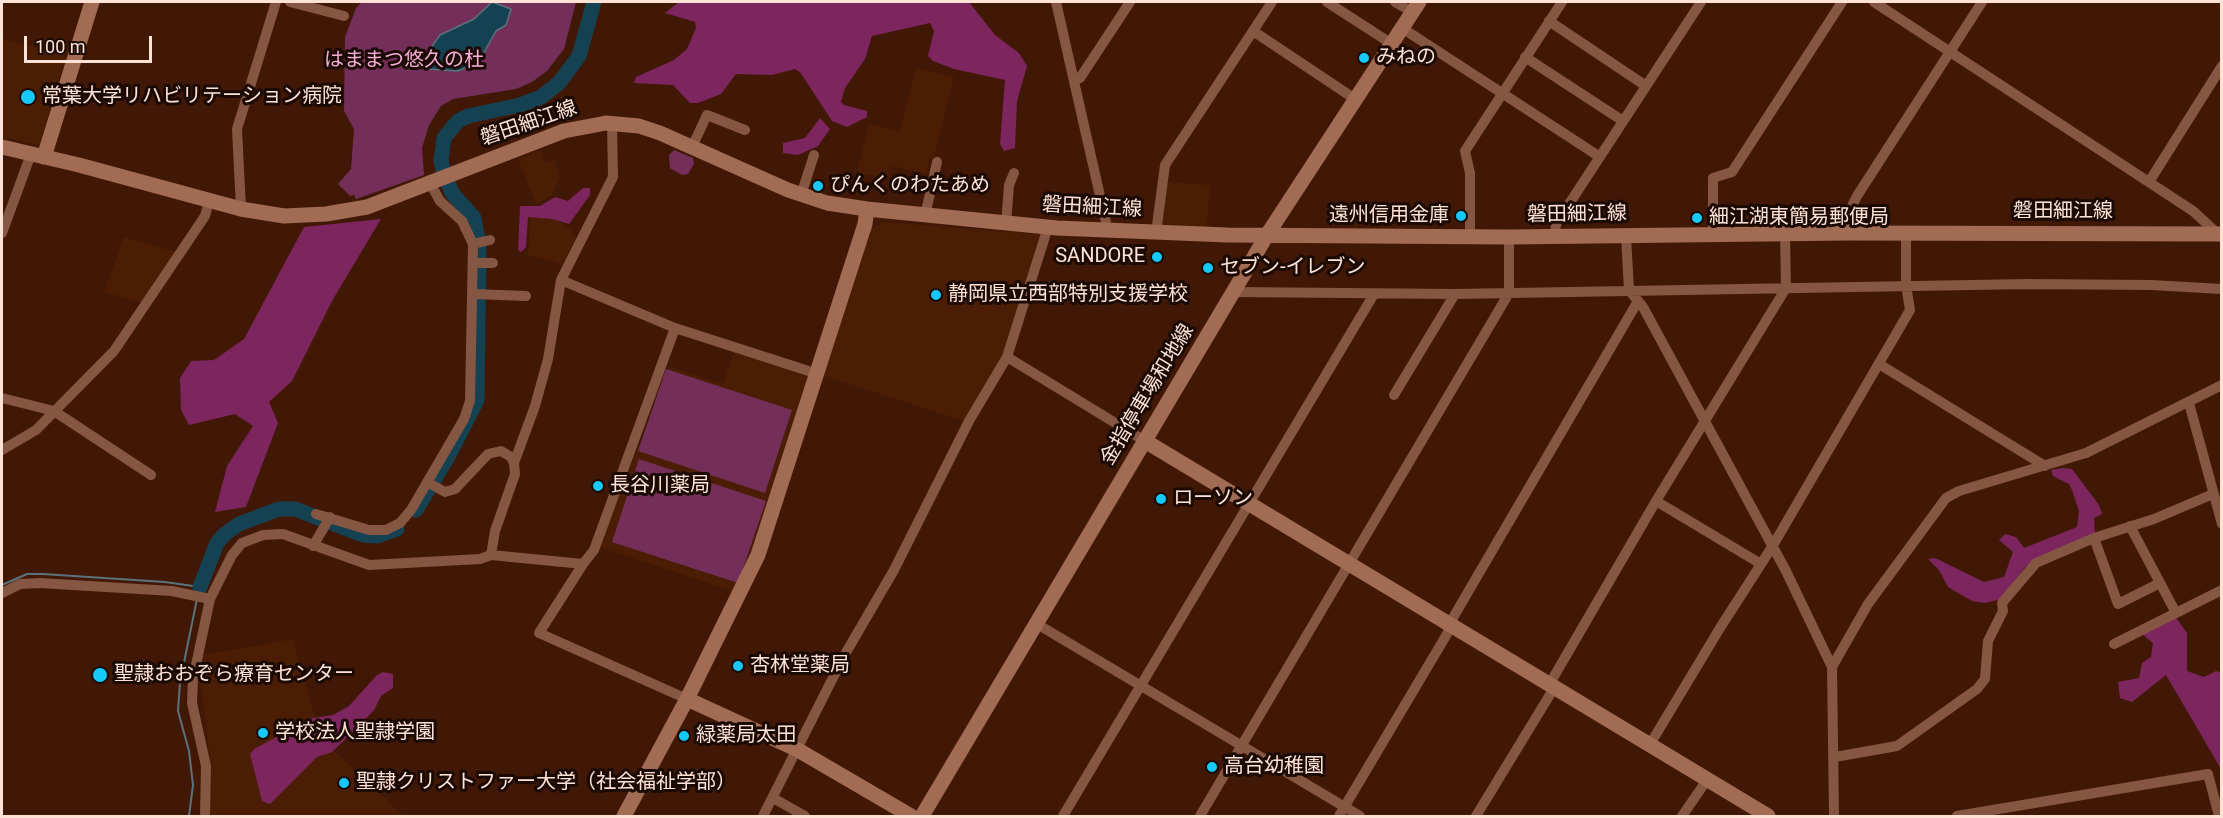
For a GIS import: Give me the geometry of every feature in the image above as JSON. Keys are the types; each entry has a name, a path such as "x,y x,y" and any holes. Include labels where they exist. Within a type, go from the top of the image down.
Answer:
{"main road":[{"path":"37,155 92,2"},
{"name":"金指停車場和地線","path":"922,816 1267,235 1416,7"},
{"name":"磐田細江線","path":"2,147 241,209 284,216 326,214 367,207 574,128 612,123 649,129 801,195 867,209 1048,227 1156,233 1470,237 1906,232 2219,233"},
{"path":"624,816 687,699 758,555 818,374 865,224 867,209"},
{"path":"1145,441 1768,816"},
{"path":"687,699 798,750 911,816"}],"street":[{"path":"241,209 237,129 276,2"},
{"path":"290,2 344,16"},
{"path":"1056,2 1108,231"},
{"path":"1074,80 1080,78 1130,2"},
{"path":"1156,233 1166,165 1272,2"},
{"path":"1327,2 1392,44"},
{"path":"1395,2 1416,7"},
{"path":"1470,237 1470,173 1465,151 1562,2"},
{"path":"1555,236 1556,224 1701,2"},
{"path":"1713,234 1713,178 1732,172 1842,2"},
{"path":"1874,2 2193,211 2219,233"},
{"path":"1849,233 1849,212 1857,196 1982,2"},
{"path":"1549,21 1646,86"},
{"path":"1402,28 1600,157"},
{"path":"1253,31 1356,99"},
{"path":"1525,57 1623,121"},
{"path":"2149,182 2222,66"},
{"path":"692,147 706,115 745,130"},
{"path":"514,463 546,368 555,332 561,280 613,177 612,123"},
{"path":"2,233 37,155"},
{"path":"801,195 814,155"},
{"path":"925,216 937,162"},
{"path":"1006,224 1009,184 1014,173"},
{"path":"316,514 369,530 386,530 400,523 428,483 464,419 470,401 474,294 473,244 462,222 440,201 434,182"},
{"path":"2,450 36,430 114,351 205,216 209,201"},
{"path":"763,816 844,656 894,570 969,421 1007,357 1048,227"},
{"path":"1649,746 1772,547 1910,310 1906,285 1906,232"},
{"path":"1476,816 1656,501 1706,423 1786,288 1785,234"},
{"path":"1626,236 1629,290 1638,301 1706,423 1832,667 1834,816"},
{"path":"1200,816 1509,293 1509,237"},
{"path":"473,244 490,240"},
{"path":"474,263 493,262"},
{"path":"561,280 675,328 818,374"},
{"path":"1234,292 1455,294 1906,285 2151,285 2222,290"},
{"path":"474,294 526,296"},
{"path":"1063,816 1374,294"},
{"path":"1394,395 1455,294"},
{"path":"1342,812 1638,301"},
{"path":"675,328 594,550 539,633 687,699"},
{"path":"1007,357 1145,441"},
{"path":"1879,364 2045,466"},
{"path":"1832,667 1868,604 1946,498 1959,491 2086,453 2222,385"},
{"path":"2,398 54,411 151,475"},
{"path":"2189,403 2222,524"},
{"path":"428,483 445,492 455,489 488,454 501,452 511,457 516,474 495,531 492,555"},
{"path":"1835,757 1898,746 1977,689 1985,679 1988,641 2003,611 2002,603 2036,563 2094,538 2213,494"},
{"path":"1656,501 1761,564"},
{"path":"312,546 330,517"},
{"path":"2130,526 2176,613"},
{"path":"205,816 206,766 192,704 193,679 206,598 231,555 242,543 263,535 283,534 369,565 480,559 492,555 583,564"},
{"path":"2094,538 2118,604 2160,583"},
{"path":"2,593 20,584 40,583 187,594 206,598"},
{"path":"2114,645 2222,590"},
{"path":"1037,624 1242,746 1342,812 1360,816"},
{"path":"1957,816 2208,774 2219,816"},
{"path":"1682,816 1707,780"},
{"path":"773,798 805,816"}],"shaded area":[{"path":"679,2 969,2 995,35 1019,53 1027,66 1017,101 1015,148 1004,151 1000,144 1005,80 954,69 933,61 928,56 934,31 930,23 872,36 865,59 845,88 841,102 844,105 867,111 867,117 847,127 832,121 800,72 795,69 772,75 736,74 721,94 698,103 690,103 673,85 634,83 636,77 674,60 687,49 696,28 695,22 665,13"},
{"name":"常葉大学リハビリテーション病院","path":"2,38 66,56 39,145 2,137"},
{"path":"916,68 954,77 934,158 930,157 926,174 892,166 889,178 857,173 869,124 900,131"},
{"path":"820,118 830,129 818,146 798,155 783,153 783,143 805,138"},
{"path":"541,150 545,163 554,160 560,178 552,195 536,204 518,159"},
{"path":"1165,182 1210,185 1207,227 1160,223"},
{"path":"583,188 590,188 590,195 569,224 552,219 528,217 526,247 521,252 518,250 520,206 540,206 555,197 568,201"},
{"path":"530,217 556,219 570,228 577,240 564,266 555,261 528,256"},
{"path":"381,219 332,301 292,381 269,402 278,423 246,507 215,512 227,466 253,426 235,414 189,425 181,410 180,378 191,361 214,360 244,339 304,227"},
{"name":"静岡県立西部特別支援学校","path":"885,222 1044,235 1004,356 966,422 822,375 870,229"},
{"path":"124,237 176,252 143,303 104,292"},
{"path":"734,353 809,374 752,557 735,592 599,547 670,367 723,384"},
{"path":"2072,469 2099,505 2102,514 2094,518 2095,536 2026,566 2001,599 1985,603 1972,601 1948,587 1939,570 1928,559 1935,558 1984,582 2004,577 2013,552 1999,540 2005,534 2016,537 2024,548 2077,527 2079,511 2072,490 2069,484 2053,476 2051,470"},
{"path":"2176,618 2187,633 2187,671 2204,677 2216,671 2221,673 2221,769 2166,675 2132,702 2120,698 2118,682 2139,678 2142,663 2151,657 2153,643 2142,634"},
{"name":"学校法人聖隷学園","path":"293,639 321,739 404,816 209,816 210,762 200,674 204,655"},
{"path":"383,672 393,674 393,688 381,696 374,710 359,726 332,752 317,757 270,804 262,801 250,754 254,749 312,718 333,715 349,706 377,675"}],"green space":[{"name":"はままつ悠久の杜","path":"362,2 576,2 564,49 547,71 532,82 516,89 453,99 441,106 429,125 422,148 424,175 356,199 338,184 351,169 354,129 344,111 345,37 356,8"},
{"path":"674,150 693,158 694,164 688,174 682,175 670,168 669,155"},
{"path":"666,369 792,410 765,493 638,451"},
{"path":"639,459 766,501 738,583 612,542"}],"water":[{"path":"492,2 511,9 506,25 496,31 478,63 458,71 428,69 423,59 440,35 474,19"}],"waterway":[{"path":"416,510 449,455 477,400 479,245 474,218 452,193 443,170 441,160 444,138 458,121 468,116 520,105 541,97 559,83 579,56 594,2"},
{"path":"200,587 217,543 225,534 239,524 279,509 295,509 363,535 377,536 397,529"},
{"path":"2,585 27,574 43,574 165,582 200,587 198,593"},
{"path":"189,816 193,785 189,751 178,711 180,682 197,599"}],"place":[{"name":"みねの","path":"1364,58"},
{"name":"常葉大学リハビリテーション病院","path":"28,97"},
{"name":"ぴんくのわたあめ","path":"818,186"},
{"name":"遠州信用金庫","path":"1461,216"},
{"name":"細江湖東簡易郵便局","path":"1697,218"},
{"name":"SANDORE","path":"1157,257"},
{"name":"セブン-イレブン","path":"1208,268"},
{"name":"静岡県立西部特別支援学校","path":"936,295"},
{"name":"長谷川薬局","path":"598,486"},
{"name":"ローソン","path":"1161,499"},
{"name":"杏林堂薬局","path":"738,666"},
{"name":"聖隷おおぞら療育センター","path":"100,675"},
{"name":"学校法人聖隷学園","path":"263,733"},
{"name":"緑薬局太田","path":"684,736"},
{"name":"高台幼稚園","path":"1212,767"},
{"name":"聖隷クリストファー大学（社会福祉学部）","path":"344,783"}]}
